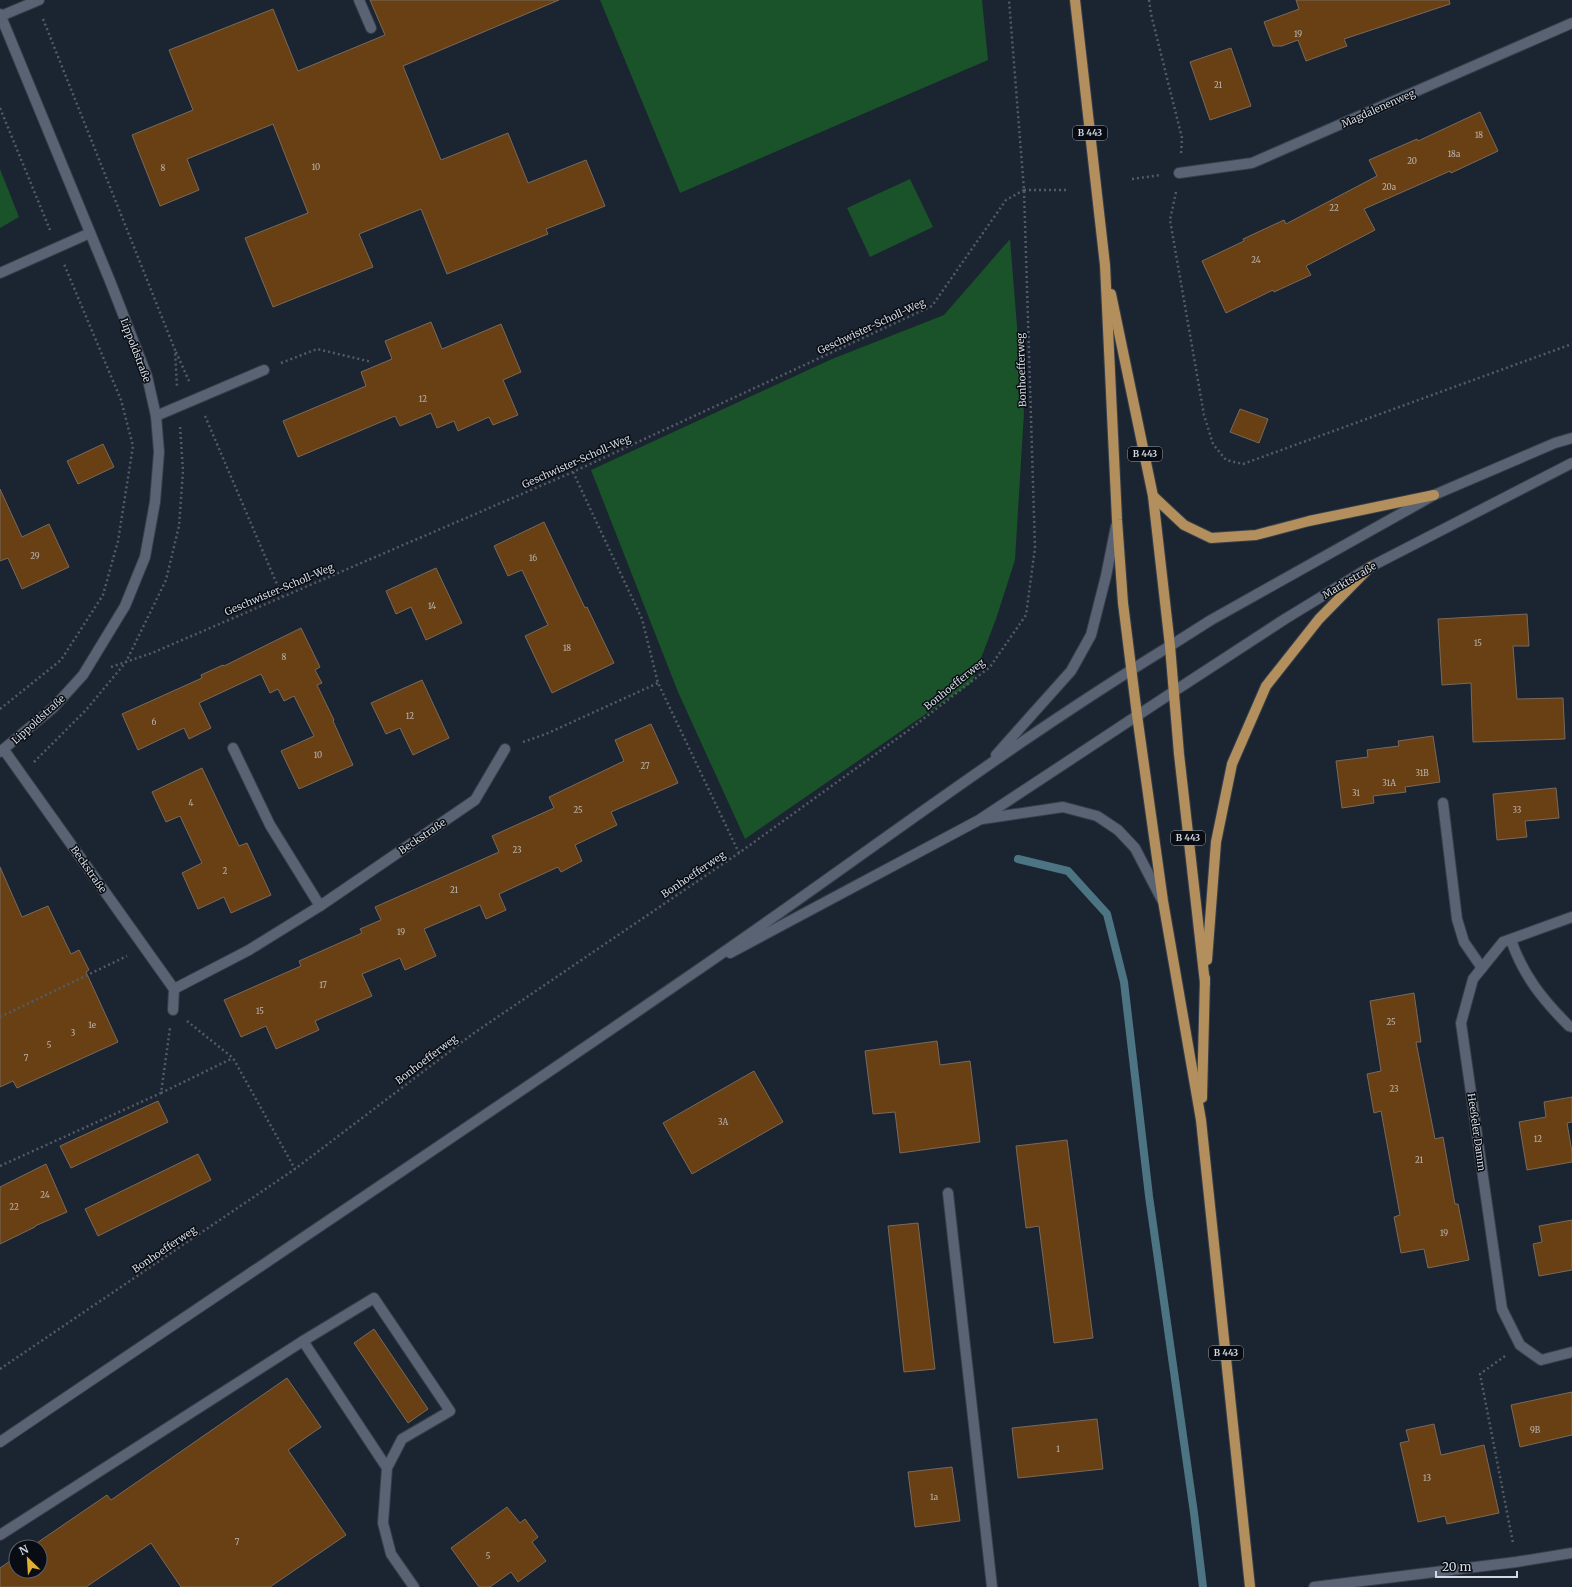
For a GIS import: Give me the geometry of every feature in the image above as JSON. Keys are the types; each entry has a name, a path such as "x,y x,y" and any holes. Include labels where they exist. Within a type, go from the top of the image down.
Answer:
{"main road":[{"name":"B 443","path":"1075,0 1105,265 1117,520 1123,603 1163,901 1201,1120 1250,1587"},
{"name":"B 443","path":"1105,265 1153,496 1170,646 1173,692 1205,983 1201,1120"},
{"path":"1153,496 1184,525 1211,538 1256,535 1309,521 1434,495"},
{"path":"1205,983 1216,842 1232,764 1266,686 1319,619 1370,567"}],"street":[{"path":"359,0 371,28"},
{"path":"0,15 37,1"},
{"name":"Lippoldstraße","path":"0,15 147,376 156,416 159,452 155,502 145,557 125,606 83,676 53,708 2,751"},
{"name":"Magdalenenweg","path":"1179,173 1252,163 1572,23"},
{"path":"0,273 90,233"},
{"path":"156,416 264,370"},
{"path":"0,1442 692,974 987,765 1131,669 1211,620 1434,495 1555,443 1572,438"},
{"name":"Marktstraße","path":"978,820 1285,619 1370,567 1572,463"},
{"path":"987,765 1071,671 1091,635 1106,576 1117,520"},
{"path":"233,748 270,825 320,906"},
{"name":"Beckstraße","path":"2,751 22,774 174,989 249,950 320,906 475,800 505,749"},
{"path":"1443,803 1457,919 1464,942 1482,968"},
{"path":"692,974 978,820 1063,807 1097,816 1118,830 1135,848 1163,901"},
{"name":"Heeßeler Damm","path":"1572,918 1503,942 1473,979 1461,1023 1502,1309 1520,1345 1540,1360 1572,1352"},
{"path":"1511,940 1528,979 1547,1004 1569,1026 1572,1027"},
{"path":"173,1010 174,989"},
{"path":"948,1193 992,1587"},
{"path":"0,1535 303,1341 374,1298 450,1411 402,1439 387,1468 383,1523 391,1554 414,1587"},
{"path":"303,1341 387,1468"},
{"path":"1314,1587 1516,1562 1572,1553"}],"path":[{"name":"Bonhoefferweg","path":"0,1369 295,1169 474,1033 739,853 909,730 990,667 1026,615 1035,548 1024,190 1009,0"},
{"path":"1150,0 1151,14 1182,138 1179,173 1170,220 1204,414 1213,444 1226,460 1243,464 1572,344"},
{"path":"37,1 175,350 282,596"},
{"path":"0,108 121,400 133,446 118,541 103,595 61,660 0,709"},
{"path":"1132,179 1179,173"},
{"path":"1024,190 1066,190"},
{"name":"Geschwister-Scholl-Weg","path":"83,676 152,652 573,472 932,306 1006,200 1024,190"},
{"path":"264,370 317,349 372,362"},
{"path":"22,774 86,710 126,662 166,580 179,526 183,471 175,350"},
{"path":"573,472 642,619 658,683 739,853"},
{"path":"505,749 546,734 658,683"},
{"path":"0,1017 144,948"},
{"path":"173,1010 233,1058 295,1169"},
{"path":"161,1093 173,1010"},
{"path":"0,1166 161,1093 233,1058"},
{"path":"1516,1562 1480,1374 1520,1345"}],"green space":[{"path":"600,0 982,0 988,60 680,193"},
{"path":"0,169 19,217 0,228"},
{"path":"910,179 933,227 870,257 847,208"},
{"path":"1010,239 1024,413 1015,560 996,619 972,682 745,839 678,692 591,470 832,359 944,315"}],"building":[{"path":"370,0 559,0 403,66 441,160 508,133 528,183 586,160 605,206 546,229 548,234 447,274 421,209 359,234 373,267 273,307 245,238 308,213 273,124 187,159 199,190 160,206 132,135 193,110 169,50 273,9 298,71 385,35"},
{"path":"1296,0 1449,0 1450,4 1344,39 1347,46 1306,61 1298,40 1282,46 1273,46 1264,22 1299,9"},
{"path":"1231,48 1251,106 1210,120 1190,62"},
{"path":"1480,112 1498,151 1451,173 1450,171 1364,209 1375,230 1306,266 1311,275 1274,292 1273,290 1226,313 1202,261 1244,241 1243,239 1284,220 1286,224 1377,176 1369,160 1417,139 1418,141"},
{"path":"431,322 442,349 501,324 521,372 503,380 518,415 493,425 489,417 458,431 454,421 437,428 431,413 400,426 395,416 298,457 283,421 366,386 361,372 392,359 385,341"},
{"path":"1240,409 1268,419 1259,443 1230,432"},
{"path":"103,444 114,467 78,484 67,461"},
{"path":"0,489 22,537 49,524 69,567 22,589 8,558 0,561"},
{"path":"544,522 585,608 587,607 614,663 552,693 525,636 548,625 522,570 508,576 494,546"},
{"path":"436,568 462,623 426,640 411,607 396,614 386,591"},
{"path":"1527,614 1529,646 1513,646 1517,699 1563,698 1565,739 1473,742 1471,683 1442,685 1438,619"},
{"path":"301,628 320,667 315,670 322,683 317,685 353,765 299,789 281,751 314,736 294,696 284,701 278,689 270,693 261,674 199,703 211,728 189,739 184,728 138,750 122,714 202,678 201,675 223,665 224,666"},
{"path":"422,680 449,738 413,755 400,728 386,734 371,703"},
{"path":"651,724 678,783 611,812 617,825 575,845 582,861 561,872 558,867 499,894 506,910 486,919 480,905 424,929 436,956 405,970 400,958 362,974 372,996 315,1021 319,1030 276,1049 266,1026 241,1037 224,1000 301,966 299,961 362,933 360,929 381,920 375,907 499,852 492,836 554,808 549,797 624,761 615,740"},
{"path":"1433,736 1440,782 1405,787 1406,792 1373,796 1374,803 1342,808 1336,761 1368,757 1367,750 1399,746 1398,741"},
{"path":"202,768 239,846 247,843 271,895 231,913 224,897 198,909 182,873 202,863 180,816 166,822 152,792"},
{"path":"1556,788 1559,818 1525,821 1527,837 1497,840 1493,794"},
{"path":"0,867 22,917 48,906 71,954 79,950 89,970 86,972 118,1042 17,1088 13,1081 0,1087"},
{"path":"1414,993 1421,1042 1416,1042 1435,1139 1443,1137 1455,1204 1458,1204 1469,1260 1428,1268 1424,1249 1401,1253 1394,1217 1400,1215 1381,1111 1374,1113 1367,1074 1381,1071 1370,1001"},
{"path":"937,1041 940,1065 970,1061 980,1142 900,1153 895,1112 873,1114 865,1051"},
{"path":"754,1071 783,1122 692,1174 663,1123"},
{"path":"1572,1097 1572,1122 1567,1123 1572,1152 1572,1162 1527,1170 1519,1122 1546,1117 1544,1102"},
{"path":"158,1101 168,1122 71,1168 60,1146"},
{"path":"1067,1140 1093,1338 1054,1343 1039,1226 1026,1228 1016,1146"},
{"path":"198,1154 211,1180 98,1236 85,1209"},
{"path":"46,1164 67,1212 0,1244 0,1187"},
{"path":"1572,1220 1572,1270 1539,1276 1533,1244 1542,1242 1539,1226"},
{"path":"918,1223 935,1369 904,1372 888,1226"},
{"path":"374,1329 428,1409 408,1423 354,1343"},
{"path":"287,1378 321,1427 288,1450 346,1535 270,1587 181,1587 151,1543 86,1587 0,1587 0,1568 8,1562 8,1579 48,1579 48,1539 43,1539 107,1495 111,1500"},
{"path":"1572,1392 1572,1435 1520,1447 1511,1405"},
{"path":"1097,1419 1103,1469 1018,1478 1012,1428"},
{"path":"1434,1424 1441,1455 1484,1445 1499,1513 1447,1524 1445,1516 1418,1522 1400,1443 1409,1441 1406,1430"},
{"path":"952,1467 960,1521 915,1527 908,1472"},
{"path":"507,1507 520,1523 525,1519 538,1537 532,1542 546,1561 518,1582 511,1572 490,1587 479,1587 451,1548"}],"waterway":[{"path":"1018,859 1068,871 1107,914 1124,982 1149,1196 1194,1513 1203,1587"}]}
